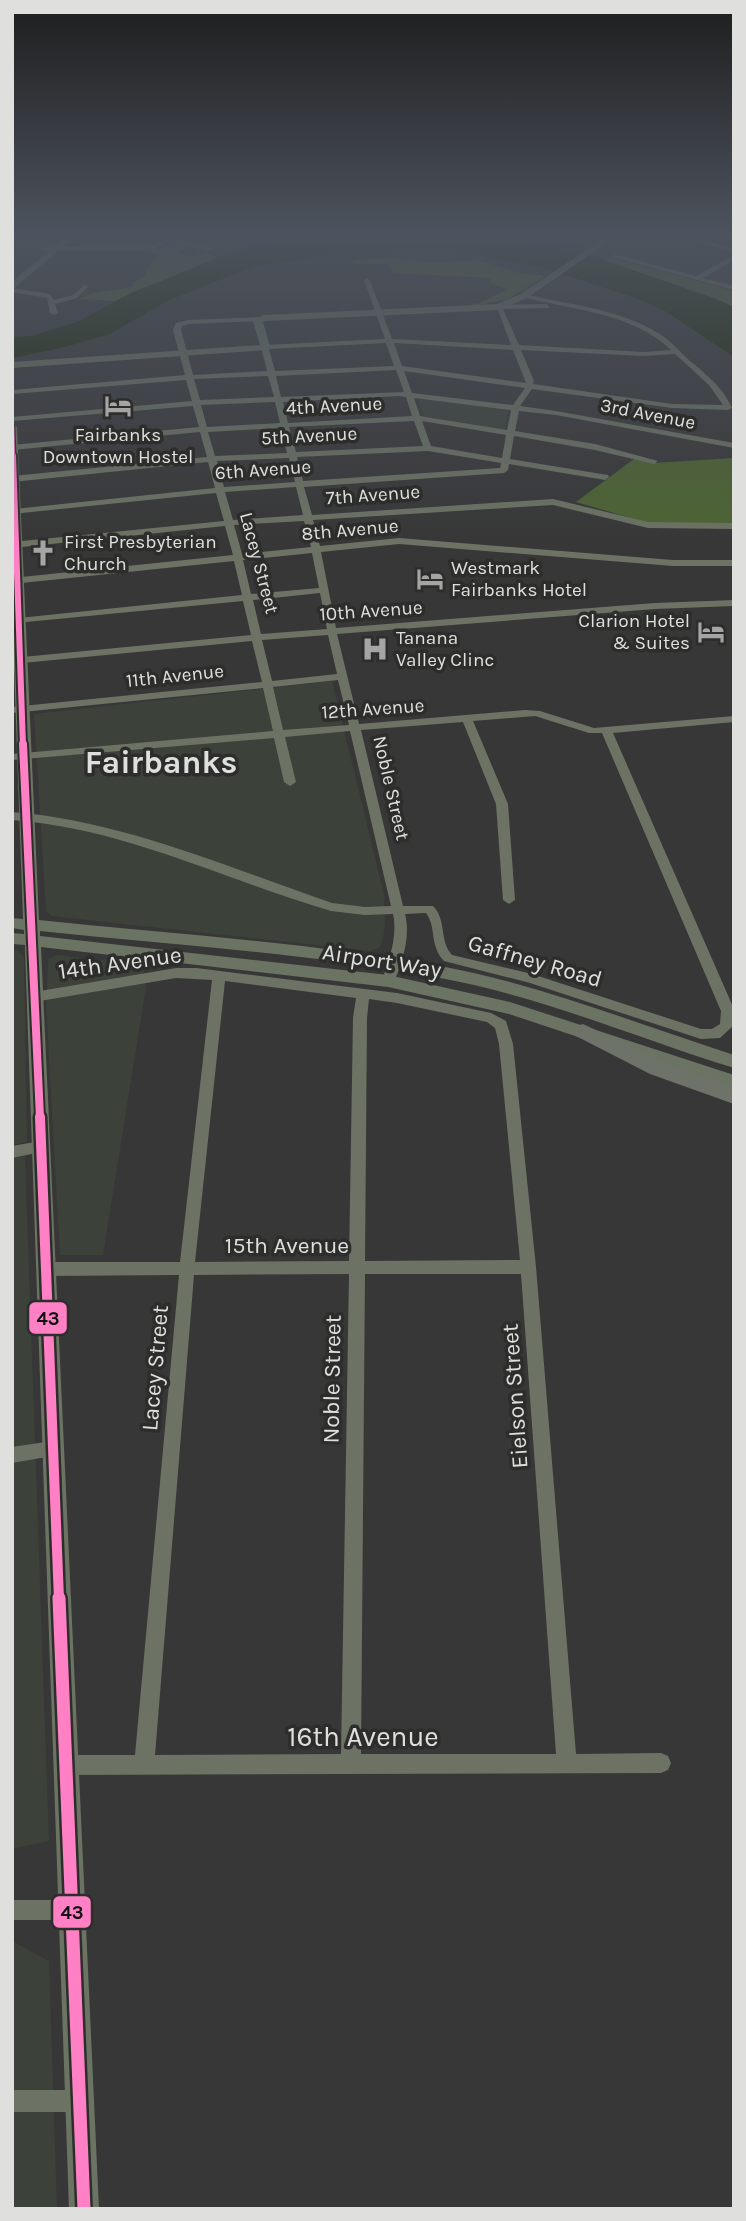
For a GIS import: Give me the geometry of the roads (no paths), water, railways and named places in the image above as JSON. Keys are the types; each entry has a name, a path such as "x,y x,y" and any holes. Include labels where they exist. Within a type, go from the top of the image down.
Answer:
{"highway":[{"path":"583,1031 657,1068 734,1096"}],"main road":[{"name":"Noble Street","path":"263,337 265,347"},
{"path":"12,365 265,347"},
{"path":"12,427 15,581 19,621 16,661 19,816 32,932 84,2209"},
{"name":"Airport Way","path":"12,923 32,932 388,981 510,1008 734,1082"},
{"name":"Airport Way","path":"12,938 32,932 395,964 518,990 734,1062"}],"street":[{"name":"Lacey Street","path":"179,337 238,557 290,782"},
{"path":"387,337 428,448"},
{"path":"506,460 515,408 529,385 529,377 513,337"},
{"path":"12,392 190,377 400,368 672,405 727,408 717,389 658,337"},
{"path":"265,347 389,341 645,354 678,352"},
{"name":"Noble Street","path":"265,347 274,373 306,517 316,550 342,677 398,909 401,934 395,964 388,981"},
{"name":"3rd Avenue","path":"12,419 196,403 409,394 515,408 734,446"},
{"name":"4th Avenue","path":"13,448 204,430 418,418 595,447 654,461"},
{"name":"5th Avenue","path":"13,479 213,459 428,448 605,477"},
{"name":"6th Avenue","path":"14,512 218,490 499,471 506,468 506,460"},
{"name":"7th Avenue","path":"14,545 227,523 554,502 648,525 734,526"},
{"name":"8th Avenue","path":"15,581 399,541 673,563 734,563"},
{"path":"19,621 323,590"},
{"name":"10th Avenue","path":"16,661 257,638 655,606 734,603"},
{"name":"11th Avenue","path":"18,710 342,677"},
{"name":"12th Avenue","path":"18,756 536,713 585,731 734,719"},
{"path":"467,719 502,804 509,900"},
{"name":"Gaffney Road","path":"19,816 124,836 331,908 365,911 420,907 435,914 440,949 448,958 532,979 701,1034 721,1032 728,1021 728,1012 606,730"},
{"name":"14th Avenue","path":"34,997 176,973 397,998 491,1018 501,1025"},
{"name":"Lacey Street","path":"144,1765 187,1268 219,976"},
{"name":"Noble Street","path":"351,1764 356,1268 360,1018 363,995"},
{"name":"Eielson Street","path":"501,1025 506,1044 528,1267 567,1764"},
{"path":"12,1152 41,1147"},
{"name":"15th Avenue","path":"46,1269 528,1267"},
{"path":"12,1455 52,1449"},
{"name":"16th Avenue","path":"66,1765 661,1763"},
{"path":"12,1910 72,1910"},
{"path":"12,2101 80,2101"}],"place":[{"name":"Fairbanks Downtown Hostel","path":"118,406"},
{"name":"First Presbyterian Church","path":"43,553"},
{"name":"Westmark Fairbanks Hotel","path":"430,579"},
{"name":"Clarion Hotel & Suites","path":"711,632"},
{"name":"Tanana Valley Clinc","path":"375,649"}],"district":[{"name":"Fairbanks","path":"161,762"}]}
